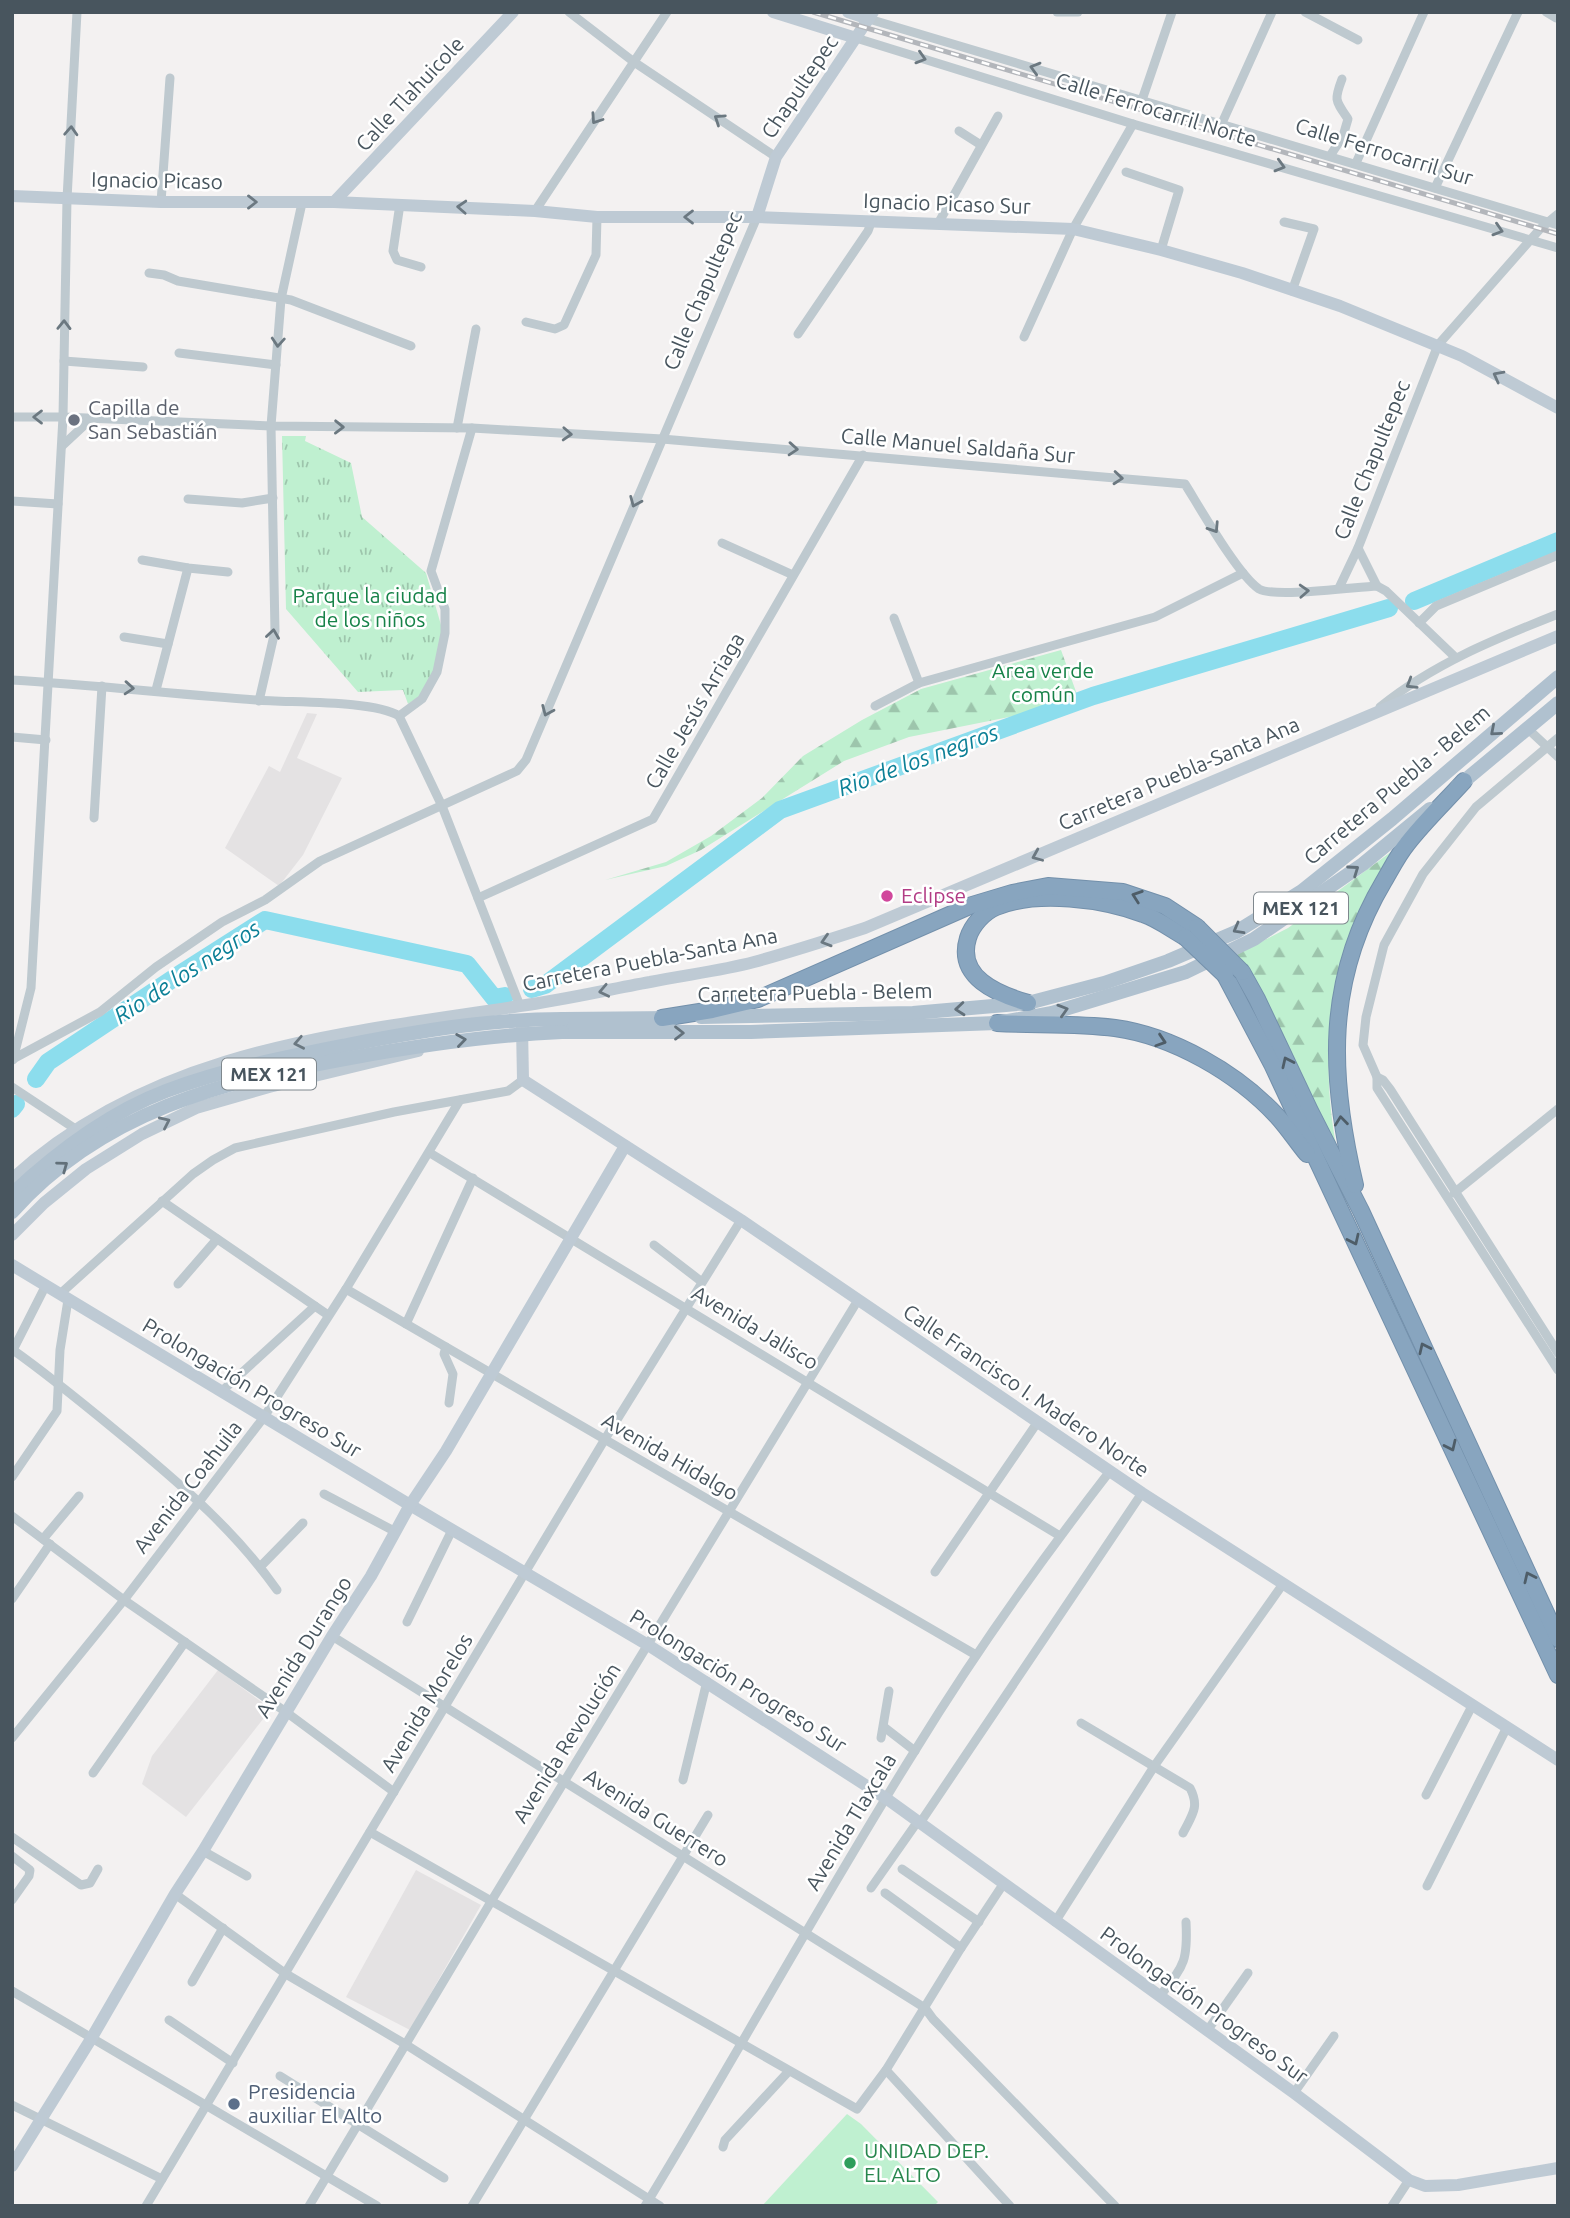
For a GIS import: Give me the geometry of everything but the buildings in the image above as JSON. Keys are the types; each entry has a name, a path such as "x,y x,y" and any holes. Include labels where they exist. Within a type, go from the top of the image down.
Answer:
{"highway":[{"path":"1361,1211 1342,1132 1336,1070 1340,1003 1349,956 1369,906 1405,846 1464,781"},
{"path":"662,1018 758,999 932,921 972,905 1024,890 1048,886 1123,891 1165,906 1191,932 1242,972 1257,999 1361,1211 1558,1639"},
{"path":"1028,1003 1000,995 987,988 967,963 966,946 970,932 982,916 993,908 1040,899 1097,901 1146,914 1191,932 1224,975 1272,1064 1558,1675"},
{"path":"996,1023 1115,1028 1165,1041 1209,1062 1235,1080 1277,1116 1325,1178"}],"main road":[{"name":"Calle Tlahuicole","path":"334,202 513,12"},
{"name":"Calle Ferrocarril Norte","path":"773,12 856,38"},
{"name":"Calle Ferrocarril Sur","path":"848,12 871,16"},
{"name":"Chapultepec","path":"776,157 871,16"},
{"name":"Calle Chapultepec","path":"757,216 776,157"},
{"name":"Ignacio Picaso","path":"12,197 302,203"},
{"name":"Ignacio Picaso Sur","path":"302,203 400,204 535,211 597,218 757,216 1073,229 1242,273 1339,306 1438,345 1558,408"},
{"name":"Carretera Puebla-Santa Ana","path":"12,1179 38,1155 122,1103 185,1074 259,1050 415,1021 520,1006 751,963 865,928 1558,636"},
{"name":"Carretera Puebla - Belem","path":"12,1212 50,1175 88,1148 159,1107 243,1079 303,1066 562,1025 662,1018 914,1013 1028,1003 1104,983 1168,961 1236,932 1302,891 1392,819 1558,677"},
{"name":"Carretera Puebla - Belem","path":"12,1194 48,1161 92,1130 163,1092 211,1075 295,1055 442,1027 489,1021 751,1032 996,1023 1052,1013 1186,972 1254,939 1363,864 1558,703"},
{"path":"520,1006 523,1080"},
{"path":"13,1233 86,1169 142,1134 196,1108 269,1087 410,1054 434,1044"},
{"name":"Calle Francisco I. Madero Norte","path":"523,1080 741,1220 1142,1493 1558,1760"},
{"path":"122,1103 118,1115 120,1123 132,1133 142,1134"},
{"path":"77,1130 87,1142 86,1169"},
{"name":"Avenida Durango","path":"13,2164 91,2039 175,1894 332,1636 371,1576 410,1505 446,1451 625,1146"},
{"name":"Prolongación Progreso Sur","path":"12,1265 410,1505 649,1645 887,1799 1294,2093 1409,2180"},
{"path":"1409,2180 1425,2186 1458,2185 1558,2168"}],"street":[{"path":"13,1060 31,988 62,446 67,199 77,12"},
{"path":"569,12 634,62 776,157"},
{"path":"535,211 667,12"},
{"path":"1057,12 1078,12"},
{"path":"1142,100 1172,12"},
{"path":"1222,123 1272,12"},
{"path":"1305,12 1358,40"},
{"path":"1356,163 1424,12"},
{"path":"1435,188 1518,12"},
{"path":"1546,12 1556,18"},
{"name":"Calle Ferrocarril Sur","path":"871,16 1558,225"},
{"name":"Calle Ferrocarril Norte","path":"856,38 1133,124 1558,248"},
{"path":"161,202 170,78"},
{"path":"1330,156 1347,129 1348,118 1335,96 1342,79"},
{"path":"939,222 998,116"},
{"path":"1024,337 1073,229 1133,124"},
{"path":"958,131 981,145"},
{"path":"1126,172 1179,190 1161,250"},
{"path":"259,701 275,631 271,426 281,299 302,203"},
{"path":"400,204 393,251 397,260 421,267"},
{"name":"Calle Chapultepec","path":"1339,589 1358,548 1438,345 1547,221 1558,214"},
{"name":"Calle Chapultepec","path":"13,1060 100,1012 156,967 222,922 265,900 320,862 517,771 526,760 757,216"},
{"path":"526,322 555,329 564,325 596,255 597,218"},
{"path":"798,334 868,231 872,220"},
{"path":"1283,222 1314,229 1292,291"},
{"path":"149,273 174,280 291,300 411,346"},
{"path":"457,428 476,329"},
{"path":"178,353 276,365"},
{"path":"64,361 143,367"},
{"name":"Calle Manuel Saldaña Sur","path":"12,417 271,426 472,428 662,439 1185,484 1243,573 1261,590 1284,592 1377,586"},
{"path":"62,446 91,419"},
{"path":"399,716 422,699 437,672 445,633 445,609 431,570 472,428"},
{"name":"Calle Jesús Arriaga","path":"478,898 653,819 863,455"},
{"path":"188,499 242,503 273,498"},
{"path":"12,501 58,504"},
{"path":"722,543 793,575"},
{"path":"1358,548 1377,586 1386,591 1456,658"},
{"path":"1419,623 1436,606 1558,555"},
{"path":"142,560 228,572"},
{"path":"156,690 188,568"},
{"path":"875,706 919,683 1155,617 1243,573"},
{"path":"1370,715 1403,688 1456,658 1558,614"},
{"path":"894,618 919,683"},
{"path":"124,637 168,644"},
{"path":"12,680 389,710 399,716 442,806 520,1006"},
{"path":"94,818 102,687"},
{"path":"1528,729 1558,757"},
{"path":"12,737 46,740"},
{"path":"1558,738 1476,807 1423,874 1384,945 1366,1017 1363,1045 1377,1077 1377,1088 1558,1370"},
{"path":"1377,1077 1390,1089 1558,1353"},
{"path":"12,1477 57,1411 64,1297 162,1201 213,1160 235,1148 394,1112 508,1091 523,1080"},
{"path":"12,1087 77,1130"},
{"name":"Avenida Coahuila","path":"12,1738 124,1600 264,1417 346,1289 460,1100"},
{"path":"1446,1197 1456,1192 1558,1109"},
{"name":"Avenida Jalisco","path":"430,1153 1060,1536"},
{"path":"406,1324 473,1178"},
{"path":"162,1201 328,1315"},
{"name":"Avenida Morelos","path":"146,2206 605,1439 741,1220"},
{"path":"178,1284 217,1238"},
{"path":"654,1245 702,1282"},
{"path":"1486,1261 1495,1254"},
{"path":"46,1285 13,1351 58,1382 200,1500 261,1566 277,1590"},
{"name":"Avenida Hidalgo","path":"346,1289 976,1655"},
{"name":"Avenida Revolución","path":"309,2206 564,1781 858,1300"},
{"path":"222,1391 315,1306"},
{"path":"446,1347 444,1354 453,1374 449,1403"},
{"path":"935,1572 1037,1423"},
{"name":"Avenida Tlaxcala","path":"647,2202 915,1751 976,1655 1060,1536 1110,1471"},
{"path":"324,1493 396,1532"},
{"path":"871,1888 919,1822 1142,1493"},
{"path":"12,1599 47,1541 79,1496"},
{"path":"12,1516 124,1600 394,1792"},
{"path":"261,1566 303,1523"},
{"path":"407,1622 452,1530"},
{"path":"1055,1922 1155,1765 1283,1584"},
{"name":"Avenida Guerrero","path":"332,1636 925,2008 1115,2206"},
{"path":"93,1773 185,1642"},
{"path":"683,1780 706,1681"},
{"path":"889,1691 882,1732 915,1751"},
{"path":"1426,1795 1472,1706"},
{"path":"1081,1723 1191,1788 1196,1798 1195,1810 1183,1833"},
{"path":"1427,1886 1506,1729"},
{"path":"472,2206 708,1815"},
{"path":"370,1832 857,2109 886,2070 1004,1883"},
{"path":"12,1837 81,1885 90,1883 98,1869"},
{"path":"203,1851 247,1876"},
{"path":"12,1856 30,1870 29,1876 12,1900"},
{"path":"902,1869 978,1922"},
{"path":"885,1893 961,1948"},
{"path":"175,1894 286,1974 405,2044 524,2119 647,2202 660,2206"},
{"path":"1160,1996 1182,1968 1187,1956 1186,1922"},
{"path":"192,1982 223,1928"},
{"path":"1208,2031 1248,1973"},
{"path":"12,1990 377,2206"},
{"path":"169,2020 233,2063"},
{"path":"1294,2093 1334,2036"},
{"path":"886,2070 1010,2206"},
{"path":"723,2147 725,2140 789,2071"},
{"path":"280,2076 444,2178"},
{"path":"12,2105 162,2179"},
{"path":"1392,2206 1409,2180"}],"shaded area":[{"path":"307,713 317,714 297,758 342,778 303,855 279,886 225,848 269,766 280,772"},
{"path":"218,1670 271,1709 186,1817 142,1784 152,1756"},
{"path":"416,1870 481,1905 410,2030 346,1997"}],"green space":[{"name":"Parque la ciudad de los niños","path":"282,436 306,436 305,441 351,463 362,517 426,573 443,632 434,674 420,696 408,704 403,690 358,692 286,609"},
{"name":"Area verde común","path":"1061,650 1079,700 1050,709 909,737 844,761 701,850 666,866 605,880 666,862 711,836 762,798 803,756 862,720 921,689"},
{"path":"1403,843 1355,937 1335,988 1329,1039 1329,1074 1339,1160 1236,955 1288,928"},
{"name":"UNIDAD DEP. EL ALTO","path":"847,2114 861,2124 938,2202 934,2206 762,2206"}],"waterway":[{"name":"Rio de los negros","path":"1414,601 1558,541"},
{"name":"Rio de los negros","path":"532,989 545,985 780,810 1093,696 1389,608"},
{"name":"Rio de los negros","path":"36,1079 48,1062 265,920 467,964 494,998 505,996"},
{"name":"Rio de los negros","path":"12,1109 16,1104"}],"railway":[{"path":"813,12 1558,234"}],"place":[{"name":"Capilla de San Sebastián","path":"74,420"},
{"name":"Eclipse","path":"887,896"},
{"name":"Presidencia auxiliar El Alto","path":"234,2104"},
{"name":"UNIDAD DEP. EL ALTO","path":"850,2163"}]}
